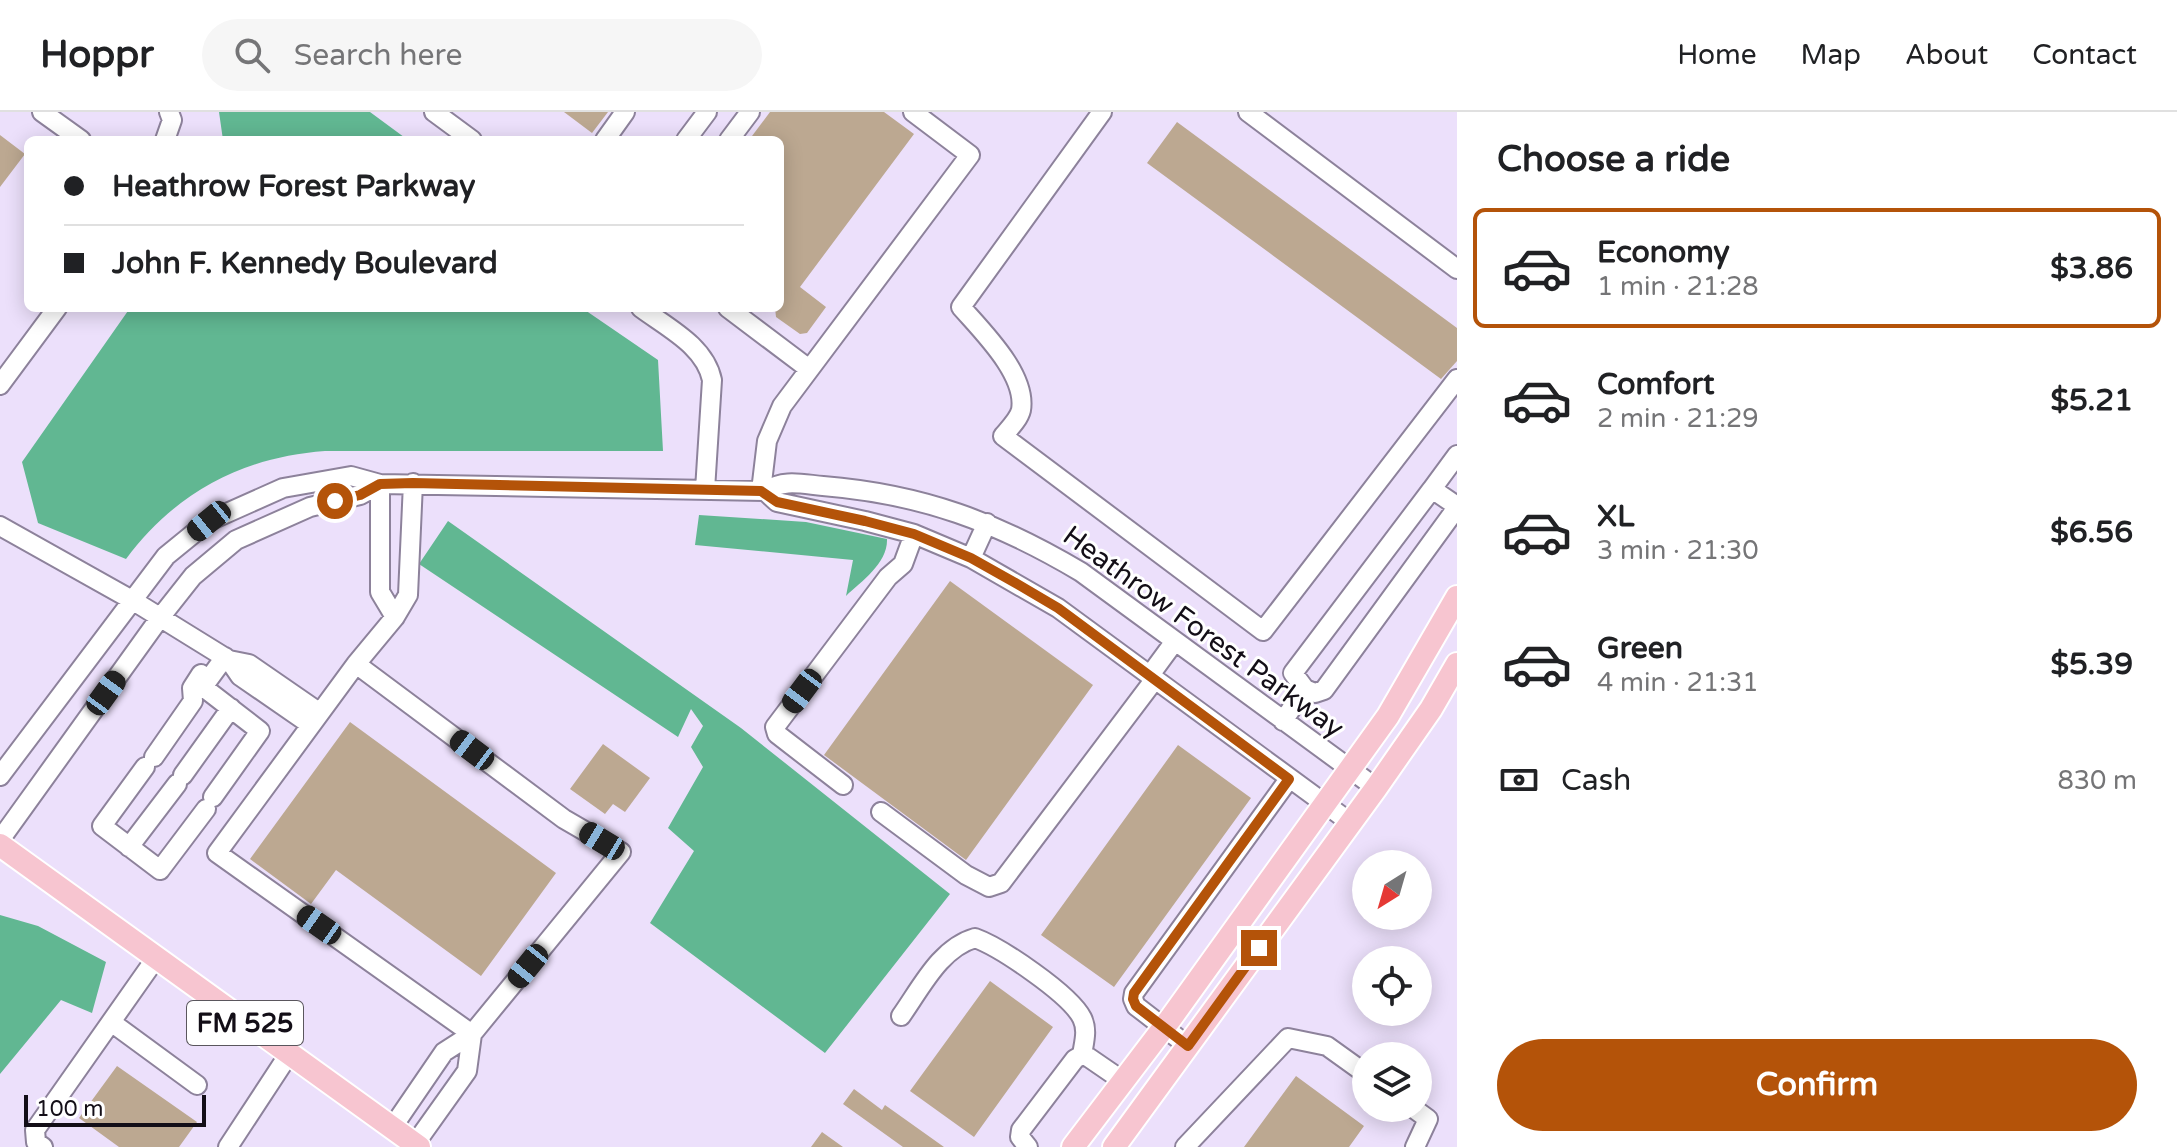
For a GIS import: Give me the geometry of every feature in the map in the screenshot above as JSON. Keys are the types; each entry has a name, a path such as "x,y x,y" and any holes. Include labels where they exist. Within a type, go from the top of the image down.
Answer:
{"main road":[{"path":"1073,1147 1164,1028 1388,716 1457,597"},
{"path":"1114,1147 1376,788 1431,709 1457,664"},
{"name":"FM 525","path":"0,843 417,1146"}],"street":[{"path":"42,112 75,136"},
{"path":"166,136 172,120 169,112"},
{"path":"434,112 467,136"},
{"path":"608,136 625,112"},
{"path":"689,136 707,112"},
{"path":"732,136 750,112"},
{"path":"763,491 765,451 773,423 809,369 970,155 913,112"},
{"path":"1102,112 961,307 985,334 1022,389 1021,413 1003,436 1016,446 1263,631 1457,379"},
{"path":"1248,112 1457,269"},
{"path":"0,385 54,312"},
{"path":"646,312 699,351 709,365 712,380 705,490"},
{"path":"733,312 809,369"},
{"path":"1432,489 1454,504 1453,521 1324,690 1315,693 1305,689 1293,673 1457,455"},
{"name":"Heathrow Forest Parkway","path":"0,776 166,556 209,521 283,488 351,476 380,484 763,491 778,482 872,490 925,501 987,523 1039,547 1081,572 1376,788"},
{"path":"217,853 356,664 395,617 408,595 413,483"},
{"path":"380,484 380,592 395,617"},
{"name":"Heathrow Forest Parkway","path":"0,843 193,576 236,540 310,507 360,495 380,484"},
{"name":"Heathrow Forest Parkway","path":"763,491 777,502 914,534 971,558 1058,608 1351,823"},
{"path":"971,558 987,523"},
{"path":"0,526 132,600 223,656 240,676 315,719"},
{"path":"843,785 777,734 775,727 888,577 903,564 914,534"},
{"path":"881,812 966,875 989,887 1001,883 1175,641"},
{"path":"193,701 260,731 160,870 102,826 193,701 192,688 223,656"},
{"path":"223,656 203,687 226,715"},
{"path":"356,664 564,819 621,852 472,1034 444,1052 392,1128"},
{"path":"1283,721 1305,689"},
{"path":"129,847 226,715"},
{"path":"1188,1046 1136,1006 1134,993 1289,779"},
{"path":"188,833 472,1034"},
{"path":"901,1016 955,946 975,938 1024,967 1075,1006 1086,1033 1082,1055"},
{"path":"43,1147 36,1142 35,1130 156,958"},
{"path":"111,1022 197,1085"},
{"path":"417,1146 467,1071 472,1034"},
{"path":"1185,1147 1288,1038 1327,1046 1352,1064"},
{"path":"228,1147 289,1054"},
{"path":"1028,1147 1020,1137 1021,1130 1075,1059 1082,1055 1088,1057 1123,1081"},
{"path":"1415,1147 1427,1122"}],"green space":[{"path":"219,112 370,112 403,136 222,136"},
{"path":"127,312 588,312 658,360 663,451 325,451 295,455 238,470 213,482 166,515 126,559 38,523 22,462"},
{"path":"699,515 806,522 887,539 886,548 879,564 846,596 853,560 695,545"},
{"path":"448,521 741,728 950,894 825,1053 650,923 694,851 668,828 703,767 691,747 703,726 691,709 678,737 419,564"},
{"path":"0,915 38,926 106,962 92,1013 61,1000 0,1074"}],"building":[{"path":"564,112 608,112 592,133"},
{"path":"770,112 884,112 914,134 800,287 826,307 807,333 800,334 776,317 775,312 784,312 784,136 752,136"},
{"path":"1177,122 1457,328 1457,361 1441,379 1147,163"},
{"path":"0,135 24,155 0,187"},
{"path":"950,581 1093,685 966,860 824,755"},
{"path":"350,722 556,873 481,976 336,870 311,904 250,859"},
{"path":"603,744 650,778 625,812 613,804 605,814 570,789"},
{"path":"1178,745 1251,798 1114,987 1041,935"},
{"path":"990,981 1053,1027 974,1137 910,1091"},
{"path":"117,1066 197,1122 179,1147 119,1147 79,1118"},
{"path":"1296,1076 1352,1117 1352,1122 1364,1126 1349,1147 1244,1147"},
{"path":"854,1089 882,1110 885,1105 944,1147 903,1147 843,1104"},
{"path":"822,1132 843,1147 811,1147"}],"route":[{"path":"335,501 360,495 380,484 413,483 765,491 777,502 914,534 971,558 1058,608 1289,779 1134,993 1136,1006 1188,1046 1259,948"}]}
